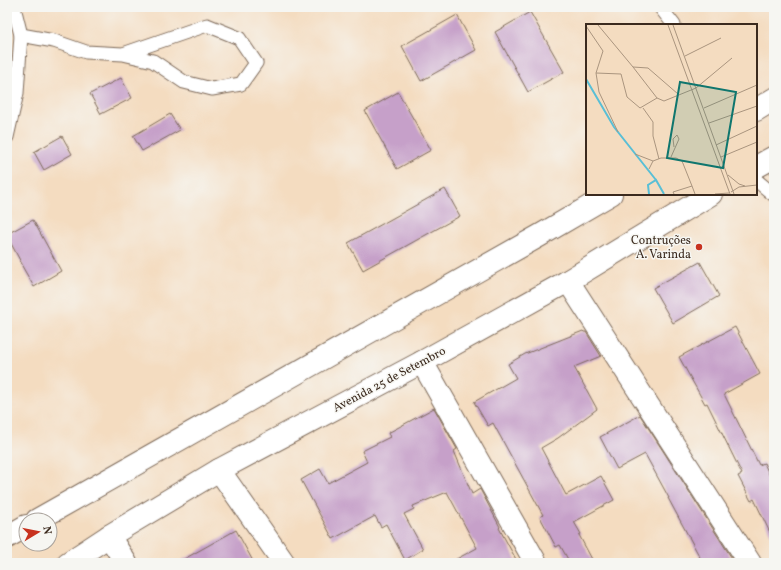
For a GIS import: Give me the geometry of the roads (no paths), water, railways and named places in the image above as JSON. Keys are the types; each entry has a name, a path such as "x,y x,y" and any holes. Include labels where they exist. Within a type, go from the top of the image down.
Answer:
{"main road":[{"path":"757,109 774,100"},
{"path":"757,166 774,157"},
{"path":"51,512 609,195"},
{"name":"Avenida 25 de Setembro","path":"68,563 109,536 219,470 422,362 568,281 709,195"},
{"path":"568,281 750,563"},
{"path":"422,362 536,563"},
{"path":"219,470 284,563"},
{"path":"7,537 18,531"},
{"path":"109,536 126,563"}],"lane":[{"path":"7,137 17,93 20,35 14,7"},
{"path":"660,7 673,24"},
{"path":"20,35 54,41 86,52 123,54 153,61 184,82 212,89 241,84 256,63 239,38 207,25 123,54"},
{"path":"757,181 774,195"}],"place":[{"name":"Contruções A. Varinda","path":"699,247"}]}
